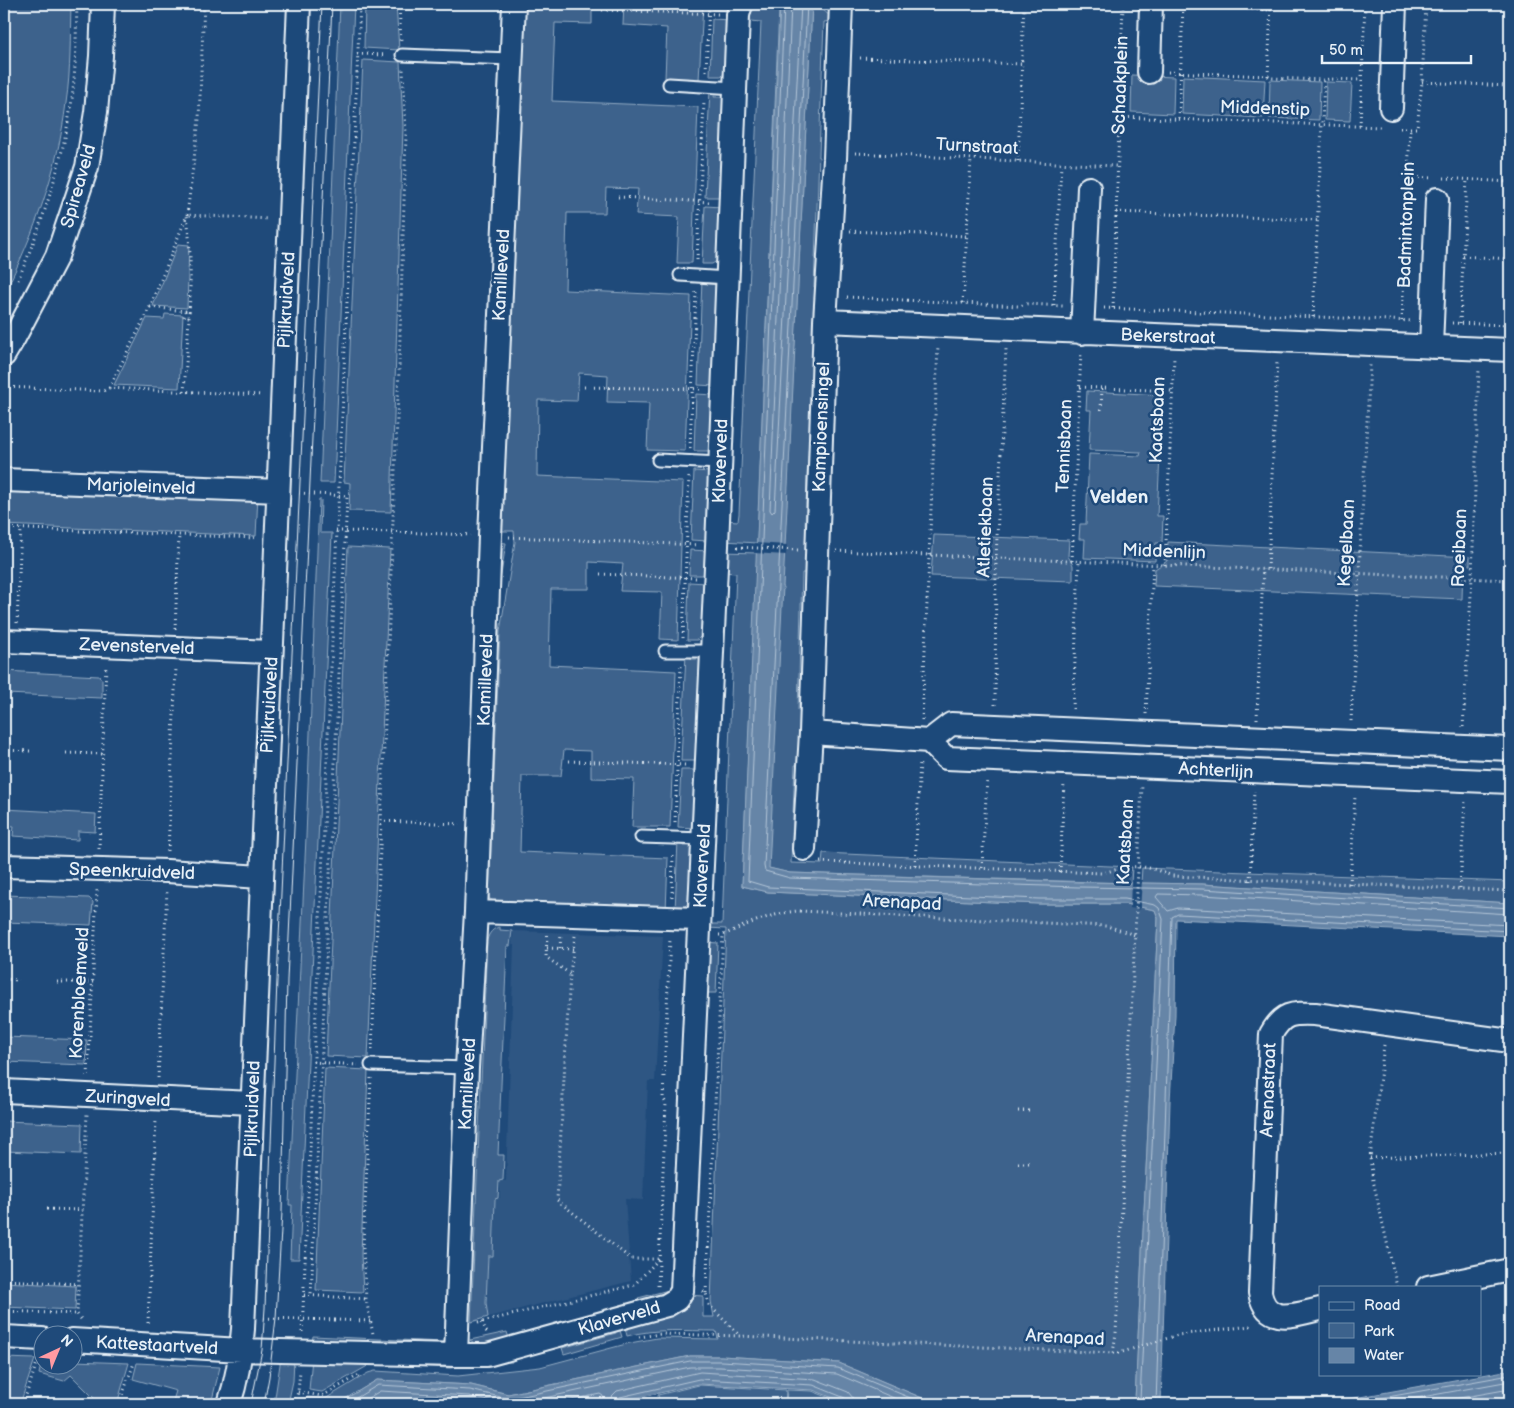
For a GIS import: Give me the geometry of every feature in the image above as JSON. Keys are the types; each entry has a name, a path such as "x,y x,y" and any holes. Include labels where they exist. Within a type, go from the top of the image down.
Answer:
{"street":[{"name":"Spireaveld","path":"4,355 57,256 87,167 96,112 103,4"},
{"name":"Pijlkruidveld","path":"229,1404 241,1350 243,1316 299,4"},
{"name":"Kamilleveld","path":"456,1355 467,1068 476,912 478,824 499,536 514,4"},
{"name":"Kampioensingel","path":"804,850 811,734 825,321 841,4"},
{"name":"Schaakplein","path":"1149,72 1159,4"},
{"path":"1390,121 1395,4"},
{"name":"Klaverveld","path":"241,1350 456,1355 487,1354 667,1305 677,1299 682,1291 716,579 735,88 740,9"},
{"path":"1082,332 1089,188"},
{"name":"Badmintonplein","path":"1431,347 1436,198"},
{"name":"Bekerstraat","path":"825,321 1510,350"},
{"name":"Marjoleinveld","path":"4,480 278,491"},
{"name":"Zevensterveld","path":"10,641 271,652"},
{"name":"Achterlijn","path":"1510,749 951,724 925,741 946,758 1510,782"},
{"path":"811,734 925,741"},
{"name":"Speenkruidveld","path":"4,866 168,871 261,877"},
{"name":"Klaverveld","path":"476,912 698,927"},
{"name":"Arenastraat","path":"1268,1311 1262,1302 1260,1293 1271,1034 1276,1024 1285,1016 1314,1014 1510,1041"},
{"name":"Zuringveld","path":"4,1091 157,1100 252,1103"},
{"path":"1433,1286 1510,1270"},
{"path":"1268,1311 1282,1316 1319,1309"},
{"path":"4,1337 32,1345"},
{"name":"Kattestaartveld","path":"82,1340 241,1350"}],"lane":[{"path":"402,55 511,59"},
{"path":"670,84 735,88"},
{"path":"680,275 728,278"},
{"path":"658,460 720,463"},
{"path":"665,650 712,651"},
{"path":"641,837 704,839"},
{"path":"371,1065 467,1068"}],"path":[{"path":"15,287 38,232 62,154 71,104 77,4"},
{"path":"184,392 191,246 187,215 199,119 204,4"},
{"path":"302,1330 360,4"},
{"path":"373,1334 366,1299 363,1247 393,532 406,134 398,4"},
{"path":"1018,161 1024,4"},
{"name":"Schaakplein","path":"1113,308 1123,4"},
{"path":"1159,4 1271,10"},
{"path":"1268,76 1271,4"},
{"path":"1360,126 1365,4"},
{"path":"1410,128 1417,128 1422,82 1426,4"},
{"path":"1179,118 1183,5"},
{"path":"602,10 740,9"},
{"path":"358,54 402,55"},
{"path":"838,57 1022,64"},
{"name":"Middenstip","path":"1121,71 1362,80"},
{"path":"1313,317 1324,80"},
{"path":"1422,82 1510,86"},
{"name":"Middenstip","path":"1119,117 1360,126 1390,121 1410,128"},
{"name":"Badmintonplein","path":"1402,321 1410,128"},
{"name":"Turnstraat","path":"835,152 1018,161 1061,165 1117,166"},
{"path":"963,303 971,159"},
{"path":"1054,305 1061,165"},
{"path":"1409,177 1510,182"},
{"path":"1460,323 1466,180"},
{"path":"618,197 731,202"},
{"path":"1116,212 1317,220"},
{"path":"187,215 290,220"},
{"path":"109,388 150,307 187,215"},
{"path":"830,230 967,236"},
{"path":"1464,256 1510,259"},
{"path":"4,308 11,294"},
{"path":"827,296 1019,306 1027,304 1054,305 1510,325"},
{"path":"150,307 185,311 184,317 189,317"},
{"path":"915,865 925,741 929,555 938,326"},
{"name":"Atletiekbaan","path":"995,726 996,558 1007,329"},
{"name":"Tennisbaan","path":"1072,561 1082,332"},
{"name":"Kaatsbaan","path":"1166,565 1175,336"},
{"path":"1268,570 1278,341"},
{"name":"Kegelbaan","path":"1350,742 1372,345"},
{"name":"Roeibaan","path":"1461,747 1472,578 1480,349"},
{"path":"4,387 103,391 109,388 282,396"},
{"path":"584,387 723,390"},
{"path":"1080,387 1172,391"},
{"path":"1101,410 1102,388"},
{"path":"278,491 347,496 312,1296"},
{"path":"4,528 275,539"},
{"path":"10,641 21,528"},
{"path":"336,531 717,546"},
{"path":"119,1404 144,1344 168,871 176,647 174,636 179,535"},
{"path":"739,548 794,550"},
{"name":"Middenlijn","path":"817,550 1510,580"},
{"path":"1072,730 1079,562"},
{"path":"1152,734 1145,719 1153,565"},
{"path":"1256,738 1262,569"},
{"path":"600,574 716,579"},
{"name":"Korenbloemveld","path":"82,1326 83,1323 77,1314 107,644"},
{"path":"4,750 30,751"},
{"path":"66,753 103,754"},
{"path":"982,868 988,760"},
{"path":"569,761 707,766"},
{"path":"1060,872 1065,763"},
{"name":"Kaatsbaan","path":"1132,766 1142,781 1135,921"},
{"path":"1250,880 1254,772"},
{"path":"1350,884 1356,775"},
{"path":"1460,888 1466,780"},
{"path":"380,821 478,824"},
{"path":"804,850 820,849 820,862 1102,873 1129,866 1151,867 1172,876 1510,891"},
{"name":"Arenapad","path":"698,927 723,935 751,922 780,913 799,911 1107,926 1135,935"},
{"name":"Arenapad","path":"706,1292 709,1305 740,1336 1113,1353 1116,1333 1135,921"},
{"path":"576,933 570,974 557,1200 631,1259"},
{"path":"548,935 546,957 570,974"},
{"path":"684,1280 706,1292 723,935"},
{"path":"560,936 560,948"},
{"path":"547,948 575,949"},
{"path":"4,979 19,980"},
{"path":"57,982 93,982"},
{"path":"1386,1024 1370,1158 1373,1180 1397,1286"},
{"path":"313,1062 371,1065"},
{"path":"1018,1111 1031,1111"},
{"path":"1370,1158 1510,1153"},
{"path":"1018,1163 1031,1163"},
{"path":"4,1208 10,1208"},
{"path":"47,1209 83,1210"},
{"path":"458,1322 471,1325 634,1284 660,1259"},
{"path":"658,1286 659,1266"},
{"path":"4,1280 79,1284"},
{"path":"304,1295 366,1299"},
{"path":"4,1311 77,1314"},
{"path":"1113,1353 1119,1353 1178,1335 1250,1326 1268,1311"},
{"path":"243,1316 370,1321"},
{"path":"24,1404 32,1376"}],"shaded area":[{"path":"513,931 663,936 655,1081 648,1081 643,1200 625,1199 631,1281 488,1317 486,1303 488,1256 493,1255 495,1198 500,1198 500,1181 506,1181"}],"green space":[{"path":"4,4 71,4 68,91 57,153 35,225 4,294"},
{"path":"340,4 354,4 334,483 320,483"},
{"path":"365,4 396,4 399,50 364,48"},
{"path":"525,4 592,4 592,24 555,23 552,101 698,107 692,263 677,263 679,217 636,215 638,189 606,188 605,213 567,213 565,290 691,296 685,451 647,450 649,403 607,402 608,375 579,373 577,401 538,400 537,476 683,482 678,640 660,639 662,592 620,591 623,564 589,562 589,589 551,589 549,665 676,671 670,827 632,827 634,779 591,778 591,751 564,750 561,776 522,776 520,852 668,858 666,911 494,902 489,898 500,631 515,542 514,531 501,531"},
{"path":"624,4 703,4 699,80 665,78 667,28 623,25"},
{"path":"713,4 730,4 730,11 713,10"},
{"path":"756,7 779,8 757,543 724,541 724,520 738,521 739,514 761,22 750,21 750,14"},
{"path":"812,8 821,8 832,18 832,21 824,22 814,287 821,288 813,345 805,526 810,527 808,573 802,573 798,710 803,711 801,765 795,765 791,863 822,864 823,853 1132,867 1131,883 790,873 768,868"},
{"path":"712,19 730,20 728,72 721,76 710,76"},
{"path":"363,60 400,62 403,126 391,512 349,511 350,483 344,482"},
{"path":"1132,75 1174,77 1173,114 1131,112"},
{"path":"1183,76 1265,80 1263,118 1182,114"},
{"path":"1270,80 1320,82 1319,120 1269,118"},
{"path":"1326,82 1352,83 1350,121 1325,120"},
{"path":"710,89 715,89 714,97 727,97 722,197 705,197"},
{"path":"705,206 722,207 720,259 712,264 702,264"},
{"path":"178,244 189,245 187,308 153,306"},
{"path":"702,279 707,279 707,284 719,285 715,386 698,385"},
{"path":"165,314 183,315 179,388 114,385 147,318 164,319"},
{"path":"1087,391 1163,395 1157,516 1163,516 1162,543 1156,543 1155,561 1084,558 1085,539 1079,539 1080,524 1086,524 1089,454 1140,456 1141,452 1089,450 1091,410 1086,410"},
{"path":"696,394 714,395 712,451 694,451"},
{"path":"694,471 711,472 708,541 691,540"},
{"path":"4,484 258,495 256,536 4,525"},
{"path":"319,500 321,500 320,533 332,533 299,1259 290,1259 292,1205 289,1205"},
{"path":"934,535 1069,540 1068,556 1073,565 1073,581 931,576"},
{"path":"497,542 506,543 492,632"},
{"path":"1168,542 1470,557 1470,565 1463,565 1462,599 1154,586 1155,569 1167,561"},
{"path":"348,547 390,549 368,1058 326,1056"},
{"path":"690,550 708,551 705,575 689,575"},
{"path":"723,552 757,553 742,886 768,892 1039,904 1125,904 1155,910 1158,918 1135,1401 927,1400 839,1363 690,1356 508,1394 471,1385 377,1380 337,1404 305,1404 307,1397 325,1399 368,1373 375,1371 458,1376 540,1367 630,1343 657,1338 718,1339 716,1331 660,1331 627,1336 624,1323 687,1295 703,1296 703,1317 714,1317 711,1301 726,929 707,928 708,924 722,924 736,573 722,572"},
{"path":"689,582 706,583 705,632 697,640 687,640"},
{"path":"686,653 691,653 691,659 703,659 699,761 681,761"},
{"path":"4,671 99,676 102,680 102,698 5,694 4,711"},
{"path":"681,770 699,770 696,828 678,827"},
{"path":"4,809 96,814 95,832 78,831 78,840 13,836 14,826 4,825"},
{"path":"678,840 683,840 683,846 696,846 692,898 685,906 675,911"},
{"path":"1142,868 1510,882 1510,903 1202,884 1141,883"},
{"path":"4,895 89,898 93,902 91,925 4,922"},
{"path":"500,927 500,930 512,931 510,946 507,946 498,1155 504,1155 503,1180 499,1181 498,1198 495,1199 493,1256 488,1256 486,1303 488,1317 471,1322 487,940 495,928"},
{"path":"704,942 718,943 716,993 702,993"},
{"path":"4,1037 87,1040 86,1065 4,1062"},
{"path":"325,1068 368,1070 361,1255 363,1292 316,1290"},
{"path":"4,1121 82,1124 81,1154 4,1151"},
{"path":"4,1282 76,1286 75,1310 4,1307"},
{"path":"676,1288 641,1306 638,1298"},
{"path":"618,1324 622,1337 564,1354 562,1348 616,1333 614,1325"},
{"path":"507,1332 510,1342 483,1349 470,1340"},
{"path":"313,1336 443,1342 437,1346 312,1343"},
{"path":"510,1353 512,1362 450,1368 371,1364 322,1392 309,1390 312,1358"},
{"path":"4,1358 32,1359 32,1368 21,1401 6,1401 4,1399"},
{"path":"281,1358 294,1358 293,1381 288,1404 274,1404"},
{"path":"82,1361 129,1363 117,1404 100,1404 72,1376 82,1376"},
{"path":"137,1363 220,1367 211,1404 172,1404 176,1391 133,1379"},
{"path":"46,1376 70,1376 64,1381"},
{"path":"699,1385 786,1390 785,1404 659,1404 658,1395"},
{"path":"787,1390 812,1391 845,1404 786,1404"}],"water":[{"path":"780,4 812,4 769,868 790,873 1202,884 1510,903 1510,936 1176,919 1175,1015 1170,1101 1161,1404 848,1404 813,1390 699,1384 611,1404 337,1404 377,1380 471,1385 508,1394 690,1356 839,1363 927,1400 1135,1401 1158,918 1155,910 1125,904 1039,904 768,892 742,886"},
{"path":"1510,1370 1510,1404 1321,1404 1482,1376"}],"pier":[{"path":"777,4 814,4 814,8 777,6"},
{"path":"755,543 787,545 786,555 754,553"},
{"path":"1131,880 1142,880 1140,910 1130,908"}],"tram line":[{"path":"251,1404 262,1350 265,1308 277,980 322,4"},
{"path":"264,1404 276,1318 282,1212 287,980 332,4"}],"district":[{"name":"Velden","path":"1119,496"}]}
